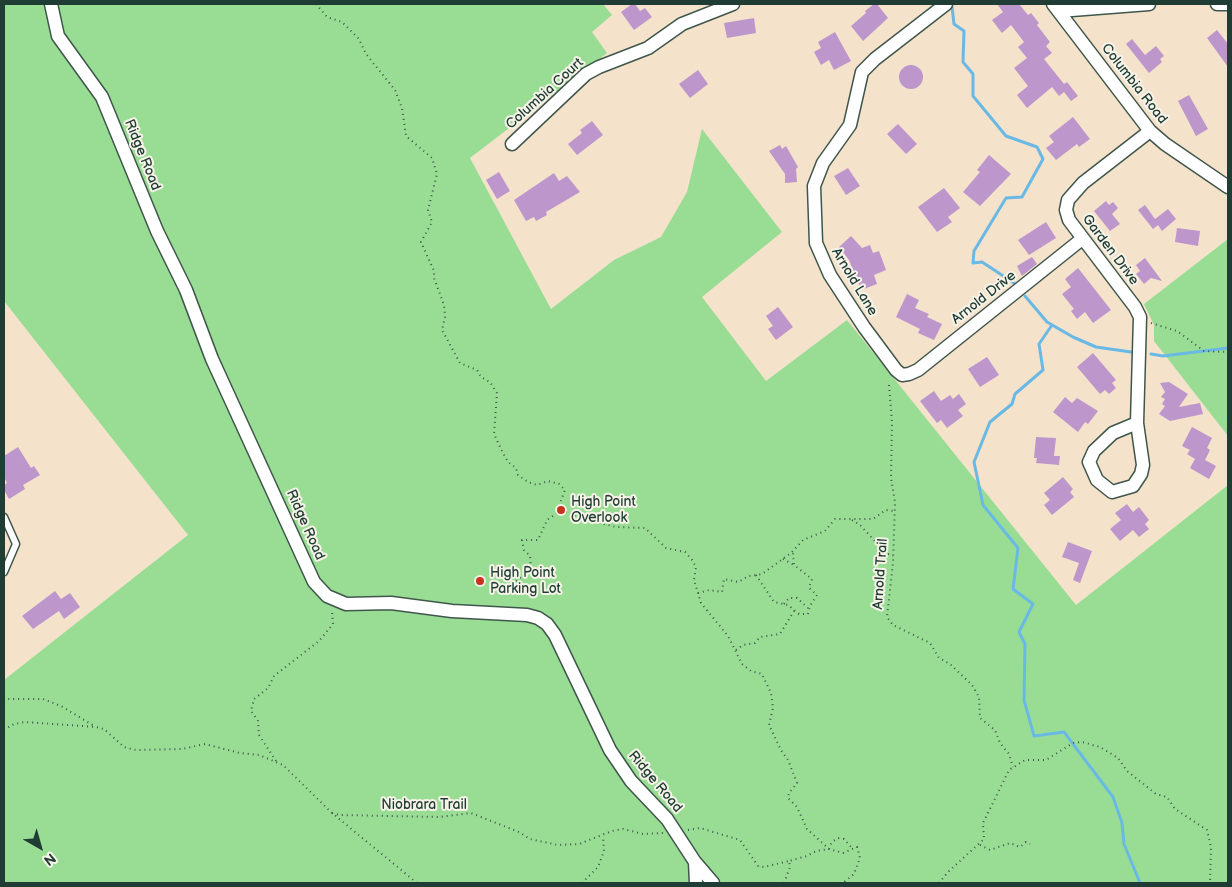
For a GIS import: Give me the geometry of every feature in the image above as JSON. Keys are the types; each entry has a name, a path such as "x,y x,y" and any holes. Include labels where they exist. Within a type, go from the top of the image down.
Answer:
{"street":[{"name":"Ridge Road","path":"51,4 53,21 64,47 102,97 157,231 186,290 212,359 314,582 327,596 346,604 391,603 452,611 527,615 538,618 555,635 610,750 632,781 675,830 695,862 713,883"},
{"name":"Columbia Court","path":"512,144 586,74 599,66 648,48 682,24 732,4"},
{"name":"Arnold Lane","path":"902,375 896,370 864,327 821,258 816,243 814,186 822,163 850,125 862,72 875,59 946,4"},
{"path":"1056,7 1149,4"},
{"path":"1217,4 1228,4"},
{"name":"Columbia Road","path":"1056,7 1150,131 1165,144 1228,187"},
{"name":"Garden Drive","path":"1140,317 1135,307 1082,240 1069,220 1066,210 1068,200 1083,183 1150,131"},
{"name":"Arnold Drive","path":"902,375 918,370 1082,240"},
{"path":"1137,423 1113,433 1094,450 1089,462 1097,480 1112,492 1132,486 1141,474 1143,455 1137,423 1140,317"},
{"name":"Ridge Road","path":"695,862 696,883"}],"lane":[{"path":"4,517 16,544 4,572"}],"path":[{"path":"316,4 327,16 342,22 359,39 366,54 394,90 402,108 406,136 432,158 437,174 428,210 432,222 422,242 434,271 434,278 444,305 442,330 460,363 477,370 480,377 490,382 497,393 494,434 508,462 516,468 518,475 528,482 536,485 548,481 559,484 565,490 560,503 561,510"},
{"path":"1140,317 1154,325 1177,331 1204,351 1228,352"},
{"name":"Arnold Trail","path":"889,385 892,422 891,478 894,511 893,557 887,613 889,621 893,625 930,643 939,658 950,664 972,685 979,697 980,718 995,730 1000,743 1009,754 1013,767"},
{"path":"510,586 531,569 530,556 524,550 522,540 538,540 547,520 561,510"},
{"path":"561,510 588,520 616,527 645,528 666,548 685,552 696,567 694,580 701,603 728,636 742,664 751,671 762,674 771,692 773,708 769,725 788,760 796,783 788,798 797,807 807,829 830,848 844,853 852,848"},
{"path":"698,593 709,590 722,592 724,579 738,582 749,576 765,572 807,538 825,531 835,519 873,519 886,510 894,511"},
{"path":"852,520 873,538 886,553 893,557"},
{"path":"793,550 794,565"},
{"path":"756,575 772,601 784,604 794,611 806,615 817,597 809,588 812,579 794,565 782,559"},
{"path":"784,604 789,598 797,598 810,609"},
{"path":"278,763 259,734 258,721 251,711 254,699 268,688 274,676 319,641 333,624 330,611 336,608"},
{"path":"736,650 743,645 755,643 760,638 780,634 794,611"},
{"path":"4,702 9,699 42,700 61,706 96,727"},
{"path":"4,730 14,724 26,722 96,727 104,729 124,747 136,750 182,749 205,744 240,753 259,755 278,763 293,775 332,813 417,883"},
{"path":"940,883 965,854 980,844 985,836 983,822 993,807 1002,782 1013,767 1025,760 1046,760 1073,743 1082,742 1100,747 1118,758 1127,770 1156,794 1167,797 1176,809 1207,830 1211,847 1210,883"},
{"name":"Niobrara Trail","path":"332,813 340,815 439,817 471,813 509,827 530,840 558,845 579,844 623,829 651,834 700,828 740,840 758,866 764,868 789,861"},
{"path":"582,883 598,867 604,851 603,836"},
{"path":"830,848 832,842 838,838 844,840 852,848 856,847 860,858 854,874 842,883"},
{"path":"980,844 990,850 1010,843 1020,847 1026,842 1030,844"},
{"path":"784,883 790,867 789,861 830,848"}],"green space":[{"path":"4,4 603,4 612,15 592,32 607,53 470,158 551,309 614,260 661,237 687,192 702,129 782,232 702,297 766,381 847,320 1076,605 1228,485 1228,883 4,883 4,680 188,535 4,301"},
{"path":"1228,239 1228,436 1154,341 1154,325 1144,304"}],"building":[{"path":"635,4 640,11 645,8 652,17 634,30 621,12"},
{"path":"874,4 877,4 888,18 863,41 851,26"},
{"path":"997,4 1019,4 1028,15 1031,13 1039,23 1037,25 1050,42 1046,46 1052,53 1044,59 1064,84 1067,82 1078,96 1071,101 1064,92 1059,96 1052,87 1027,108 1017,95 1028,86 1014,68 1027,58 1018,47 1024,42 1011,25 1002,33 992,20 1003,12"},
{"path":"754,18 756,33 727,38 724,23"},
{"path":"1217,30 1228,44 1228,67 1207,38"},
{"path":"835,32 851,61 834,70 829,60 821,65 814,52 821,48 818,42"},
{"path":"1132,39 1145,55 1156,46 1164,56 1160,59 1162,62 1149,73 1126,44"},
{"path":"911,65 920,68 923,77 920,86 911,89 902,86 899,77 902,68"},
{"path":"698,70 708,84 690,98 679,84"},
{"path":"1189,95 1208,129 1196,136 1178,101"},
{"path":"1073,117 1090,139 1079,147 1077,144 1056,160 1046,148 1054,142 1049,136"},
{"path":"592,121 603,135 577,155 568,144 582,133 580,130"},
{"path":"898,124 917,144 906,154 887,134"},
{"path":"780,145 782,149 786,146 798,167 796,169 797,182 785,183 785,174 769,151"},
{"path":"989,155 1011,174 980,206 963,192 980,172 977,170"},
{"path":"848,168 860,186 846,195 834,176"},
{"path":"499,172 510,191 497,199 486,180"},
{"path":"554,173 559,181 567,176 580,192 546,212 547,215 536,221 534,217 526,221 514,200"},
{"path":"944,188 960,208 948,217 952,222 937,232 918,207"},
{"path":"1106,201 1109,205 1113,202 1118,208 1112,214 1120,224 1110,231 1094,211"},
{"path":"1145,205 1155,219 1168,209 1176,219 1162,231 1158,225 1153,229 1138,210"},
{"path":"1046,222 1056,238 1029,255 1018,240"},
{"path":"1177,228 1200,231 1198,246 1175,242"},
{"path":"851,236 862,248 870,245 873,253 879,251 886,270 874,275 877,284 861,290 849,260 839,247"},
{"path":"1032,257 1037,264 1022,276 1017,266"},
{"path":"1145,258 1162,281 1151,278 1144,284 1136,274 1140,271 1136,265"},
{"path":"1078,268 1111,310 1093,323 1085,312 1077,319 1071,311 1074,309 1062,294 1071,287 1065,279"},
{"path":"907,294 919,300 915,308 929,314 927,317 942,324 934,340 918,333 920,329 896,317"},
{"path":"778,307 793,327 776,340 768,329 773,326 766,316"},
{"path":"1093,353 1116,380 1112,383 1116,388 1109,394 1105,390 1100,394 1077,367"},
{"path":"987,357 999,375 980,387 968,369"},
{"path":"1169,382 1188,394 1179,407 1200,403 1203,414 1170,421 1159,414 1165,406 1162,404 1165,399 1161,397 1165,392 1160,383"},
{"path":"934,391 941,401 950,395 953,399 959,394 966,404 958,410 963,416 947,428 941,420 937,423 920,401"},
{"path":"1065,397 1072,403 1077,398 1098,411 1088,424 1085,422 1078,432 1053,412"},
{"path":"1192,427 1212,438 1207,448 1210,450 1205,460 1216,466 1209,479 1190,468 1195,459 1187,454 1190,450 1182,446"},
{"path":"1036,437 1056,438 1054,456 1060,456 1059,465 1036,463 1037,458 1034,458"},
{"path":"18,447 31,468 34,466 40,475 23,485 25,489 9,499 4,490 4,485 7,483 4,477 4,456"},
{"path":"1063,477 1073,489 1070,492 1074,497 1052,515 1044,505 1050,500 1044,493"},
{"path":"1127,504 1133,512 1139,507 1149,520 1145,524 1149,529 1139,537 1133,530 1120,541 1110,529 1121,520 1115,513"},
{"path":"1068,542 1092,551 1080,583 1073,580 1079,563 1062,557"},
{"path":"55,591 61,599 70,593 80,607 64,619 59,611 33,629 22,616"}],"waterway":[{"path":"952,7 954,24 964,31 963,62 973,74 973,96 1006,136 1037,147 1043,159 1022,197 1006,198 974,251 973,263 982,262 1014,283"},
{"path":"1025,296 1047,322 1073,337 1096,347 1131,352"},
{"path":"1052,325 1039,344 1043,370 1015,394 1012,404 990,422 974,462 983,505 1018,548 1013,589 1033,604 1019,632 1025,644 1024,700 1034,736 1064,732 1113,797 1122,823 1124,844 1140,883"},
{"path":"1151,354 1163,356 1228,348"}],"place":[{"name":"High Point Overlook","path":"561,510"},
{"name":"High Point Parking Lot","path":"480,581"}]}
